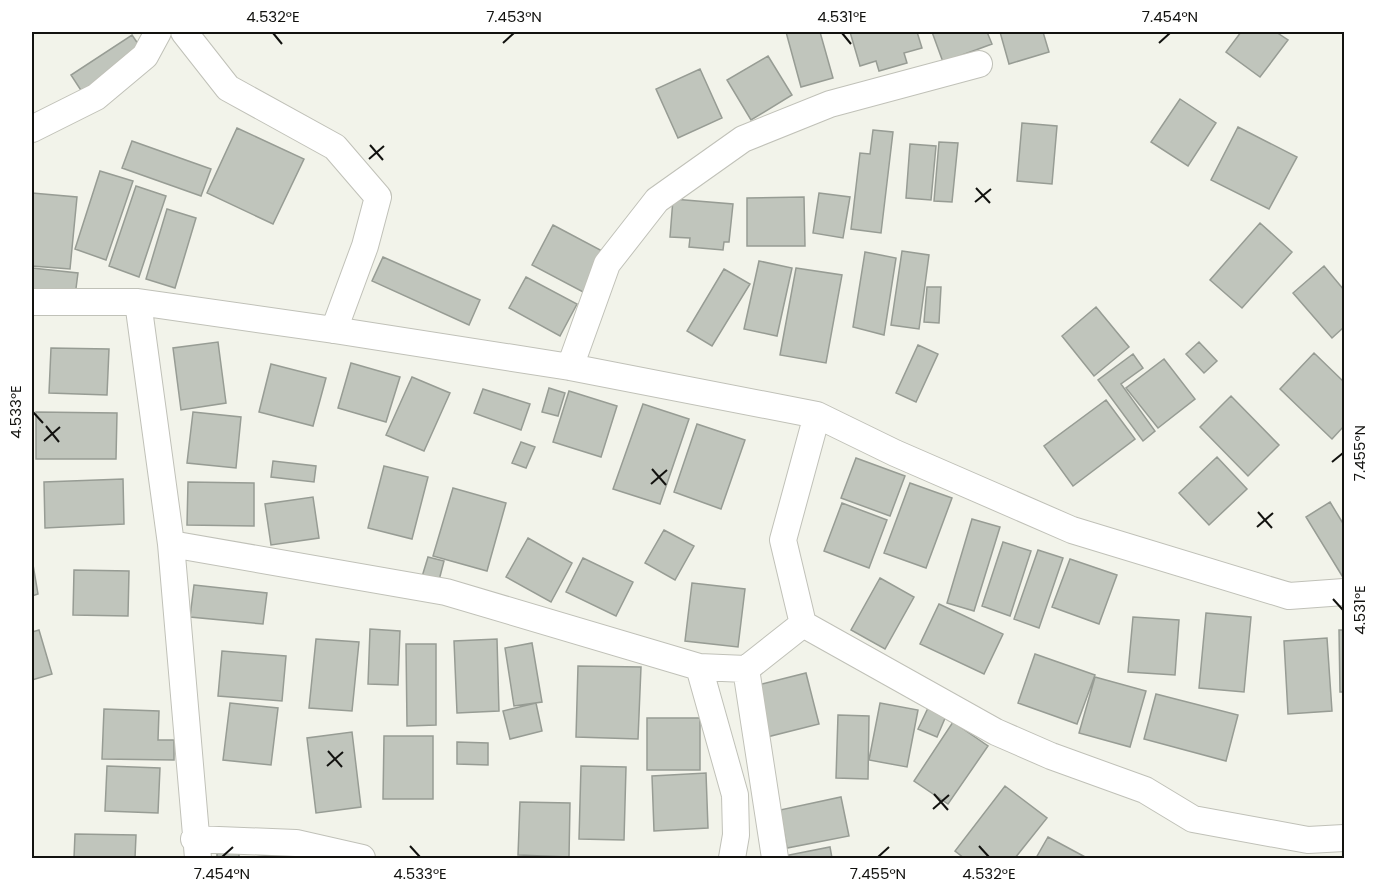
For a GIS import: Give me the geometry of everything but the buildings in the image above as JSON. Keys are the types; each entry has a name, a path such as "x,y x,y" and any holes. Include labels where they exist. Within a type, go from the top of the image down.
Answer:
{"street":[{"path":"32,129 96,97 145,56 158,32"},
{"path":"184,32 228,88 335,147 378,197 365,246 334,330"},
{"path":"570,367 607,264 657,200 743,139 830,104 979,64"},
{"path":"32,302 138,302 334,330 570,367 817,415 895,453 1072,530 1289,596 1344,592"},
{"path":"138,302 171,544 196,849 296,843 362,858"},
{"path":"817,415 783,540 802,624 996,732 1051,756 1145,790 1193,819 1308,840 1344,838"},
{"path":"171,544 446,592 699,667 746,669 802,624"},
{"path":"699,667 735,795 736,835 732,858"},
{"path":"746,669 775,858"}]}
